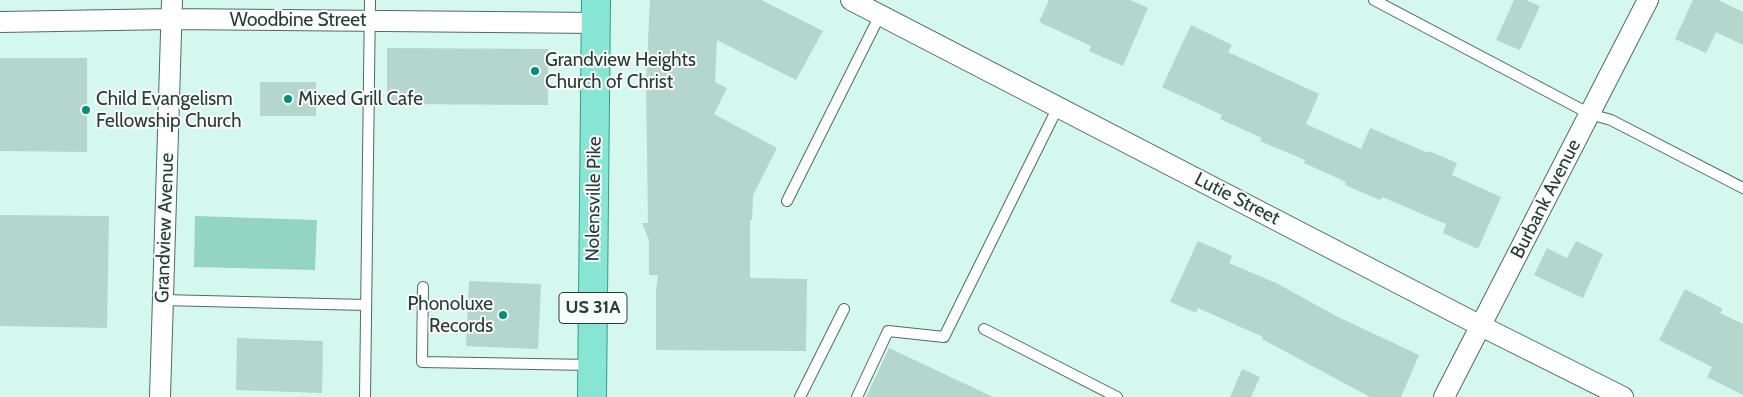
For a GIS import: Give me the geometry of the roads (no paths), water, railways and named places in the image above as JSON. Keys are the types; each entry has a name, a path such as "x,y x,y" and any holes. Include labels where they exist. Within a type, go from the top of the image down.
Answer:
{"main road":[{"name":"Nolensville Pike","path":"592,397 596,11"}],"street":[{"name":"Lutie Street","path":"852,0 1481,326 1623,397"},
{"name":"Burbank Avenue","path":"1444,397 1648,0"},
{"name":"Woodbine Street","path":"0,22 172,10 370,21 596,11"},
{"name":"Grandview Avenue","path":"160,397 172,10"}],"lane":[{"path":"365,397 370,0"},
{"path":"1374,0 1590,114 1610,120 1743,188"},
{"path":"787,201 880,15"},
{"path":"857,397 888,331 944,338 1058,107"},
{"path":"423,287 422,362 592,366"},
{"path":"163,300 366,305"},
{"path":"800,397 844,309"},
{"path":"984,329 1117,397"}],"place":[{"name":"Grandview Heights Church of Christ","path":"535,71"},
{"name":"Mixed Grill Cafe","path":"288,99"},
{"name":"Child Evangelism Fellowship Church","path":"86,110"},
{"name":"Phonoluxe Records","path":"503,315"}]}
